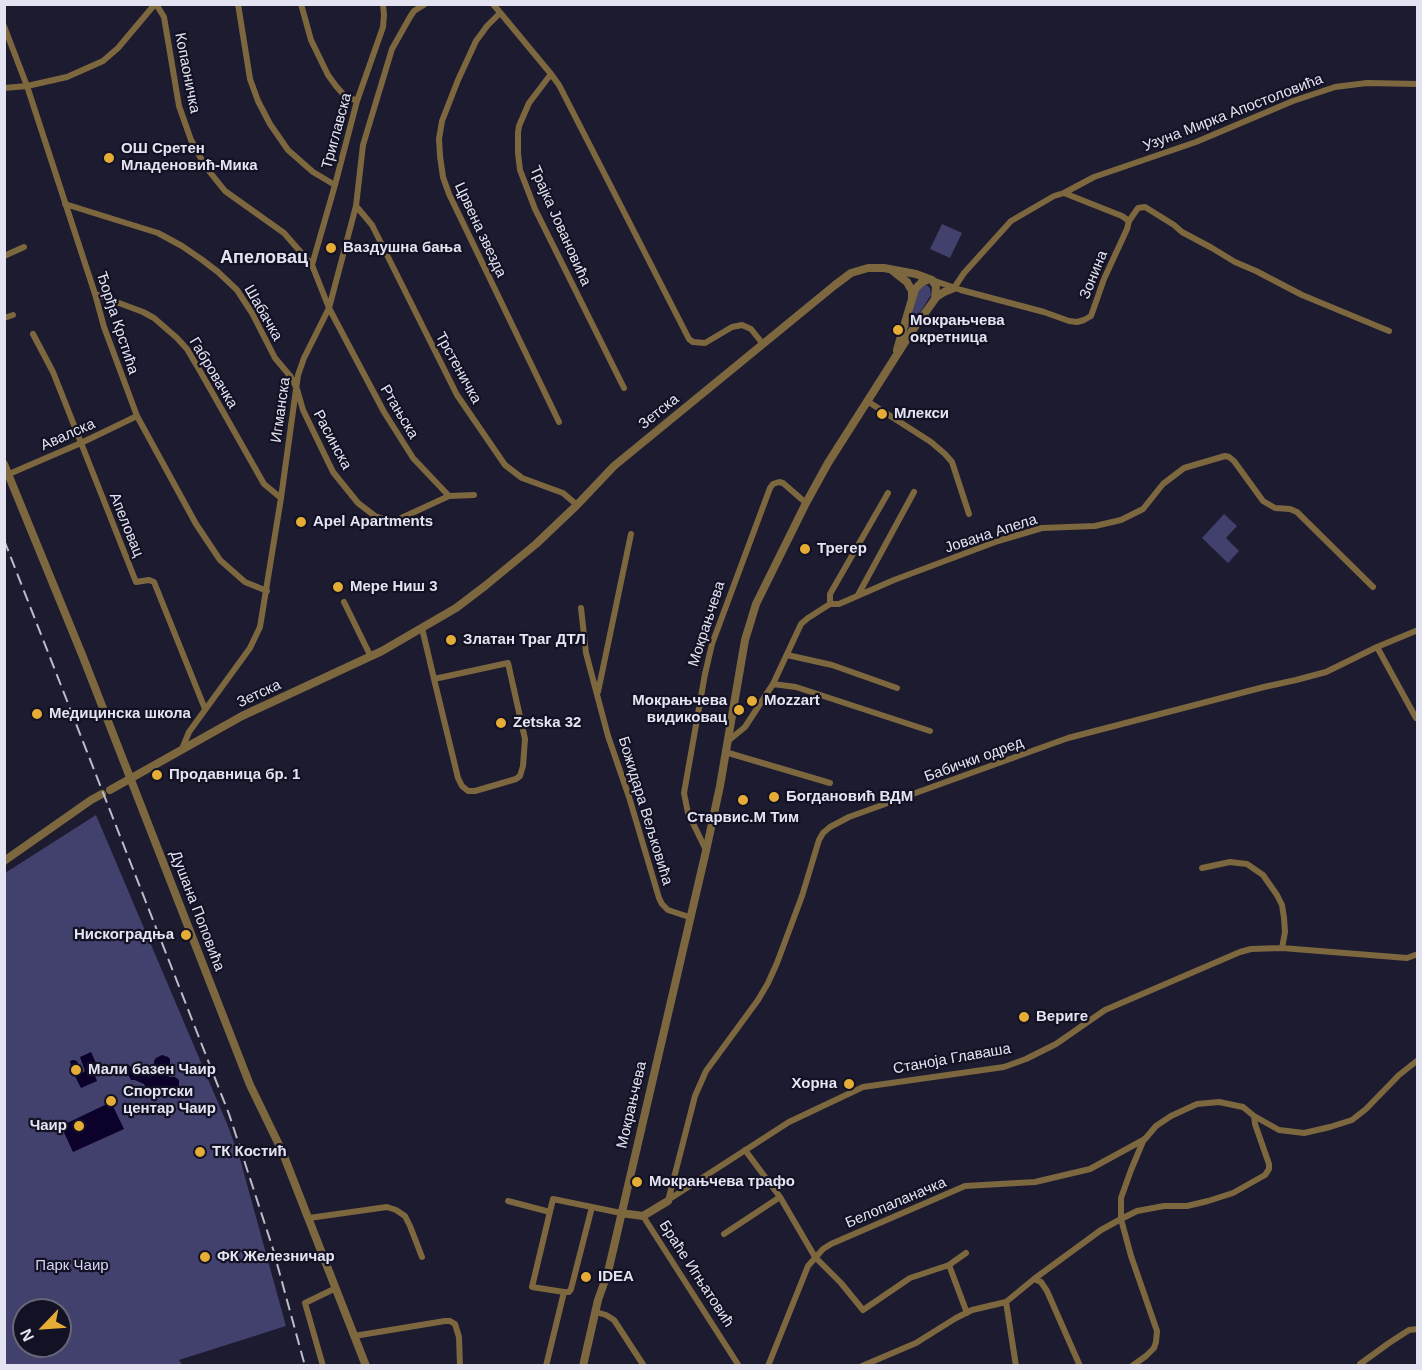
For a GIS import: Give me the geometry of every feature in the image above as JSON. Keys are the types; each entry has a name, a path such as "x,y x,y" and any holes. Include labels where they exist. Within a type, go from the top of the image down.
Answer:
{"street":[{"path":"4,88 27,86 67,77 103,61 118,48 155,4"},
{"name":"Копаоничка","path":"155,4 164,18 178,106 191,141 225,191 284,234 312,265 329,308"},
{"path":"238,4 250,79 270,124 288,150 314,172 336,185"},
{"path":"301,4 311,40 328,75 344,95 357,101"},
{"name":"Триглавска","path":"312,265 336,185 357,101 383,27 383,4"},
{"name":"Игманска","path":"182,749 189,732 250,648 260,627 298,375 329,308 356,206 363,145 392,48 414,11 425,4"},
{"path":"493,4 559,85 689,339 693,342 705,343 732,327 742,325 751,329 763,344"},
{"name":"Црвена звезда","path":"500,13 476,41 442,121 439,139 443,177 449,194 559,422"},
{"name":"Ђорђа Крстића","path":"4,26 27,86 104,327 137,417 196,524 220,560 245,582 267,591"},
{"name":"Трајка Јовановића","path":"552,74 529,104 519,126 520,170 535,209 624,388"},
{"name":"Узуна Мирка Апостоловића","path":"1064,193 1094,177 1196,142 1293,101 1335,87 1367,83 1418,84"},
{"path":"935,299 954,288 964,273 1011,221 1054,196 1064,193 1122,216 1128,221 1138,208 1146,207 1235,262 1302,295 1389,331"},
{"name":"Шабачка","path":"65,204 158,233 182,246 218,272 237,290 252,313 275,358 297,389"},
{"name":"Трстеничка","path":"356,206 372,225 457,395 505,465 522,478 563,493 577,504"},
{"name":"Зонина","path":"931,279 954,288 1069,321 1084,320 1091,316 1104,279 1127,229 1128,221"},
{"path":"5,255 24,248"},
{"name":"Зетска","path":"5,858 91,800 182,749 242,716 371,657 456,608 536,544 614,466 851,273 868,268 890,269 931,279"},
{"path":"890,269 907,282 912,291 912,297"},
{"path":"931,279 936,286 935,299"},
{"name":"Мокрањчева","path":"894,359 912,297 918,285 931,279"},
{"name":"Габровачка","path":"95,294 143,312 154,318 177,338 187,349 264,484 281,498"},
{"name":"Мокрањчева","path":"583,1365 598,1300 608,1272 706,850 745,640 756,604 828,463 935,299"},
{"name":"Ртањска","path":"329,308 384,412 413,458 449,496"},
{"path":"4,318 13,315"},
{"name":"Апеловац","path":"33,334 54,372 136,582 149,580 154,582 205,709"},
{"name":"Расинска","path":"297,389 303,410 333,472 358,503 375,516 387,520 399,519 449,496"},
{"path":"867,401 931,442 945,454 952,462 969,514"},
{"name":"Авалска","path":"9,474 137,417"},
{"name":"Јована Апела","path":"727,741 745,728 773,684 801,624 830,604 840,604 894,580 1042,528 1095,526 1121,520 1143,509 1163,484 1184,468 1225,456 1234,461 1263,501 1275,508 1290,508 1297,512 1373,588"},
{"name":"Душана Поповића","path":"4,464 83,657 248,1079 282,1151 366,1365"},
{"name":"Мокрањчева","path":"706,850 688,813 684,793 712,644 770,488 773,484 783,483 806,503"},
{"path":"858,595 914,492"},
{"path":"830,604 830,594 888,493"},
{"path":"449,496 474,495"},
{"name":"Божидара Вељковића","path":"597,695 630,534"},
{"path":"344,602 371,657"},
{"name":"Божидара Вељковића","path":"581,608 586,653 608,736 659,898 668,910 689,917"},
{"path":"422,628 434,679 458,778 462,786 475,791 520,776 525,739 508,663 434,679"},
{"name":"Бабички одред","path":"668,1201 695,1096 706,1071 768,983 802,896 819,840 830,827 849,817 1068,738 1326,672 1418,630"},
{"path":"1377,647 1416,718"},
{"path":"787,655 832,665 897,688"},
{"path":"773,684 796,687 930,731"},
{"path":"726,752 830,783"},
{"path":"1202,868 1230,862 1246,864 1263,875 1281,905 1285,932 1282,948"},
{"name":"Станоја Главаша","path":"643,1216 789,1122 862,1087 1004,1067 1056,1044 1104,1010 1240,952 1251,949 1282,948 1407,958 1418,954"},
{"name":"Белопаланачка","path":"768,1365 808,1266 823,1249 831,1244 964,1186 1035,1182 1090,1169 1145,1139 1156,1126 1197,1104 1219,1102 1243,1107 1279,1130 1304,1133 1341,1124 1352,1120 1366,1109 1399,1074 1418,1060"},
{"path":"862,1365 916,1343 972,1310 1006,1302 1101,1230 1137,1211 1164,1206 1187,1206 1208,1201 1233,1192 1265,1175 1269,1164 1254,1124 1254,1116"},
{"path":"1132,1365 1154,1348 1157,1331 1131,1256 1121,1219 1121,1198 1145,1139"},
{"path":"745,1150 780,1197 816,1257 842,1283 862,1310 910,1278 949,1265 966,1253"},
{"path":"724,1234 780,1197"},
{"path":"592,1207 572,1289 564,1292 532,1287 553,1199 592,1207 621,1213"},
{"path":"508,1201 550,1212"},
{"path":"309,1218 387,1207 396,1210 405,1216 422,1257"},
{"name":"Браће Игњатовић","path":"621,1213 643,1216 739,1365"},
{"path":"949,1265 967,1313"},
{"path":"1034,1279 1041,1282 1047,1291 1080,1365"},
{"path":"323,1365 305,1303 336,1288"},
{"path":"546,1365 564,1292"},
{"path":"1006,1302 1016,1365"},
{"path":"596,1312 614,1320 644,1365"},
{"path":"354,1336 450,1321 455,1324 459,1336 460,1365"},
{"path":"1360,1364 1408,1330 1418,1329"}],"green space":[{"path":"942,224 962,233 950,258 930,249"},
{"path":"927,285 931,295 907,333 918,291 920,287"},
{"path":"1224,514 1237,526 1226,538 1239,551 1228,563 1202,538"},
{"name":"Спортски центар Чаир","path":"96,815 228,1126 240,1159 286,1326 179,1360 182,1365 5,1365 5,873"}],"shaded area":[{"name":"Мали базен Чаир","path":"91,1052 96,1063 91,1066 97,1081 81,1088 75,1076 71,1074 70,1061 77,1061 82,1068 82,1073 85,1071 80,1057"},
{"path":"162,1055 170,1059 170,1066 166,1071 169,1077 179,1080 179,1086 175,1089 167,1088 150,1096 144,1084 131,1080 122,1072 126,1064 133,1068 137,1067 146,1075 149,1074 154,1070 156,1058"},
{"path":"111,1102 124,1129 73,1152 61,1126"}],"railway":[{"path":"4,540 229,1114 273,1249 305,1366"}],"place":[{"name":"ОШ Сретен Младеновић-Мика","path":"109,158"},
{"name":"Ваздушна бања","path":"331,248"},
{"name":"Мокрањчева окретница","path":"898,330"},
{"name":"Млекси","path":"882,414"},
{"name":"Apel Apartments","path":"301,522"},
{"name":"Трегер","path":"805,549"},
{"name":"Мере Ниш 3","path":"338,587"},
{"name":"Златан Траг ДТЛ","path":"451,640"},
{"name":"Mozzart","path":"752,701"},
{"name":"Мокрањчева видиковац","path":"739,710"},
{"name":"Медицинска школа","path":"37,714"},
{"name":"Zetska 32","path":"501,723"},
{"name":"Продавница бр. 1","path":"157,775"},
{"name":"Богдановић ВДМ","path":"774,797"},
{"name":"Старвис.М Тим","path":"743,800"},
{"name":"Нискоградња","path":"186,935"},
{"name":"Вериге","path":"1024,1017"},
{"name":"Мали базен Чаир","path":"76,1070"},
{"name":"Хорна","path":"849,1084"},
{"name":"Спортски центар Чаир","path":"111,1101"},
{"name":"Чаир","path":"79,1126"},
{"name":"ТК Костић","path":"200,1152"},
{"name":"Мокрањчева трафо","path":"637,1182"},
{"name":"ФК Железничар","path":"205,1257"},
{"name":"IDEA","path":"586,1277"}],"district":[{"name":"Апеловац","path":"264,258"}],"park label":[{"name":"Парк Чаир","path":"72,1266"}]}
